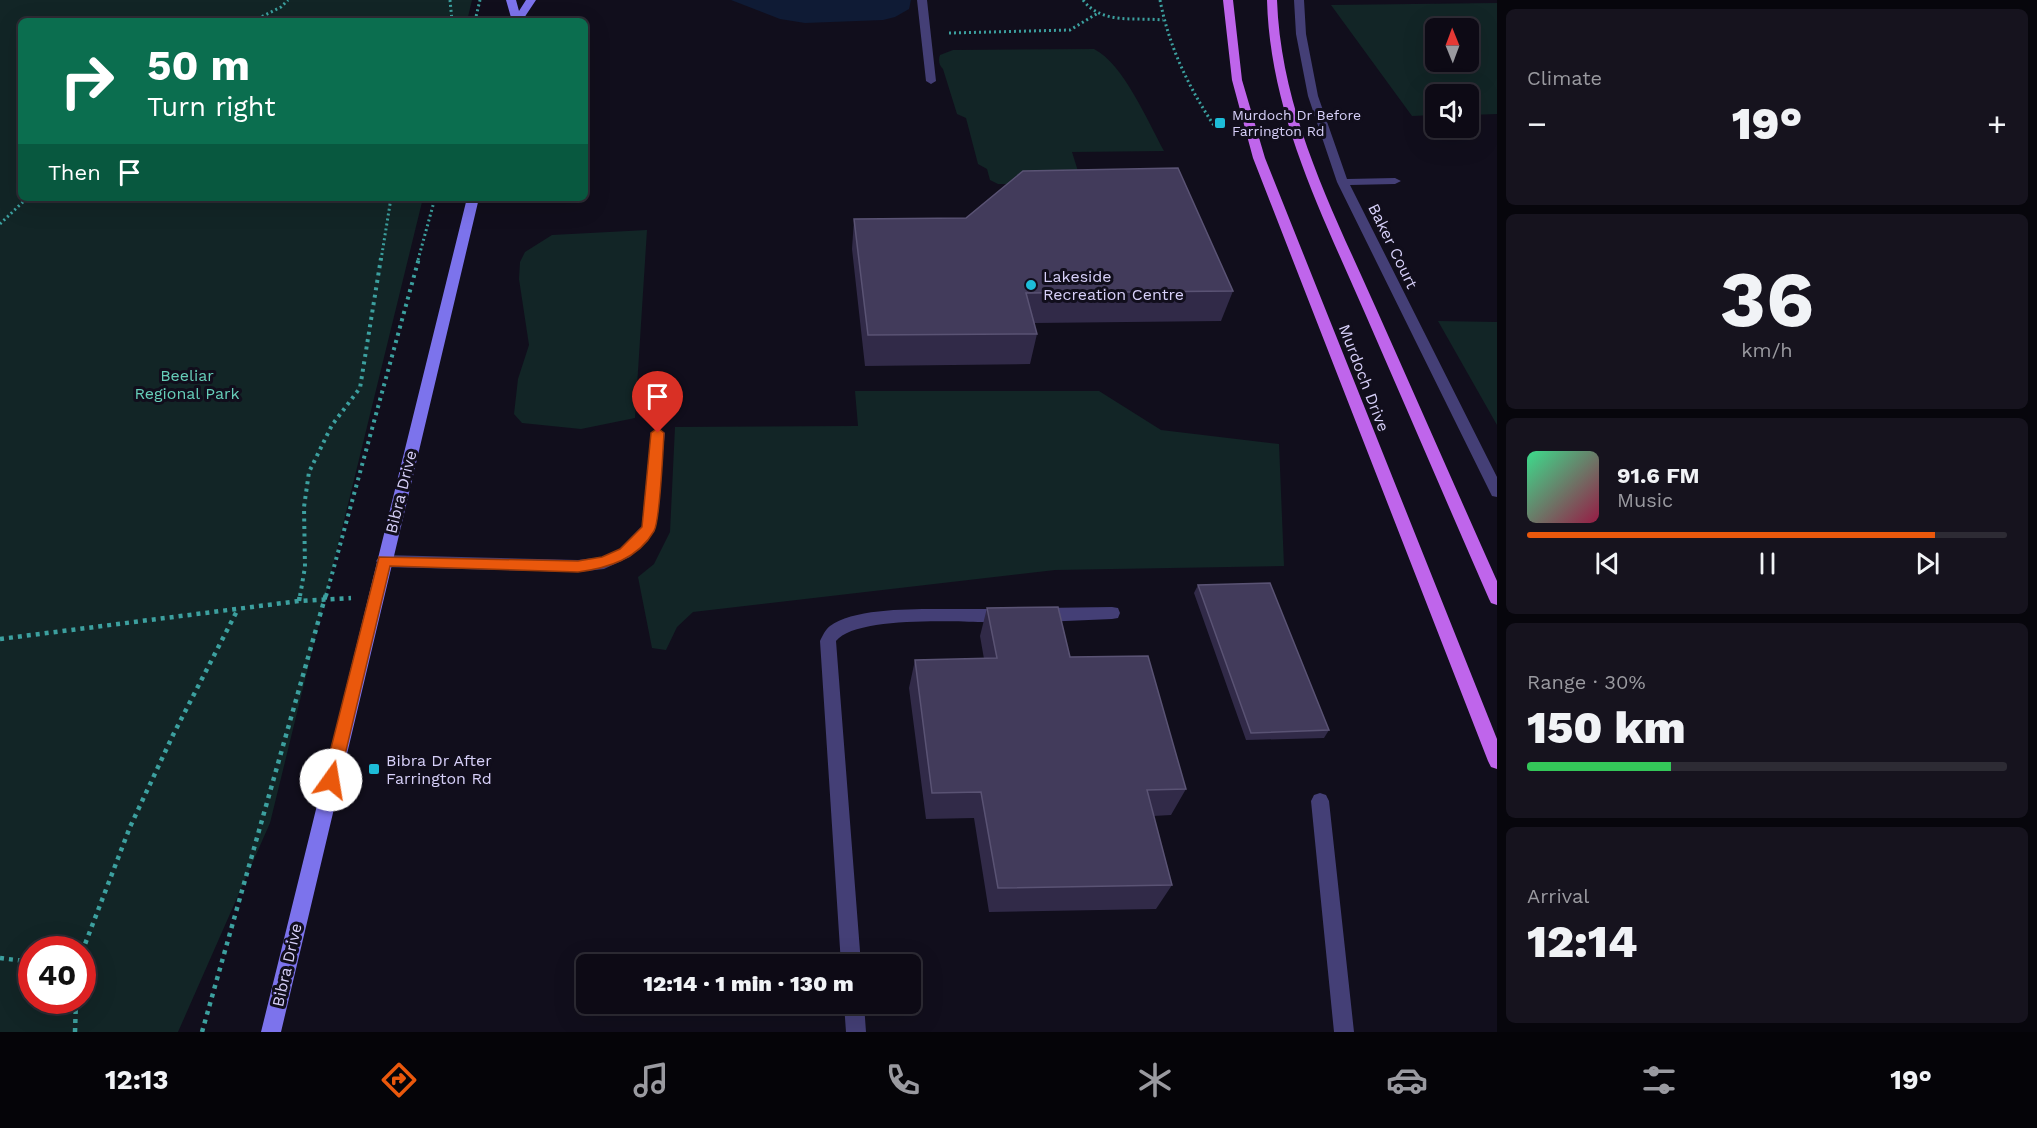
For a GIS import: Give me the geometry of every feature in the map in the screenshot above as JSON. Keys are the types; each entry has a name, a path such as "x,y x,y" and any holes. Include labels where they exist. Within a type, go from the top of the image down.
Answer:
{"main road":[{"name":"Murdoch Drive","path":"1228,0 1230,46 1234,72 1259,158 1497,761"},
{"name":"Murdoch Drive","path":"1272,0 1279,74 1304,159 1497,599"}],"street":[{"path":"511,0 516,18"},
{"path":"519,18 531,0"},
{"name":"Bibra Drive","path":"271,1032 472,201"}],"lane":[{"path":"922,0 925,42 932,81"},
{"name":"Baker Court","path":"1299,0 1301,34 1313,96 1343,182 1497,492"},
{"path":"1343,182 1395,181"},
{"path":"384,561 578,566 604,563 625,553 649,528 658,433"},
{"path":"850,954 827,650 831,634 839,628 875,618 1112,613"},
{"path":"1320,801 1344,1032"},
{"path":"855,1014 856,1032"}],"path":[{"path":"259,18 281,7 288,0"},
{"path":"450,0 452,18"},
{"path":"475,18 480,0"},
{"path":"1083,0 1086,6 1098,13 1114,18 1163,20"},
{"path":"1161,0 1163,20 1187,77 1215,127"},
{"path":"925,42 945,41 947,33 953,32 1070,30 1098,13"},
{"path":"0,225 24,201"},
{"path":"299,601 305,567 304,507 309,472 332,425 360,388 391,201"},
{"path":"202,1032 434,201"},
{"path":"0,639 299,601 375,597"},
{"path":"88,936 130,827 173,735 238,609"},
{"path":"0,958 18,960"},
{"path":"75,1032 76,1014"}],"green space":[{"name":"Beeliar Regional Park","path":"0,0 472,0 468,18 18,18 18,201 422,201 270,823 178,1032 0,1032"},
{"path":"1497,3 1497,114 1479,115 1479,84 1425,84 1425,115 1412,116 1331,5"},
{"path":"1094,49 1105,56 1125,80 1164,151 1072,152 1082,184 998,184 990,180 987,169 978,164 966,118 957,114 939,62 940,55 953,50"},
{"path":"647,230 635,418 581,429 522,423 514,414 518,379 529,345 519,279 520,262 525,252 552,235"},
{"path":"1438,321 1497,322 1497,425"},
{"path":"855,391 1099,391 1161,430 1279,444 1284,566 1055,570 693,612 677,627 666,650 652,648 638,577 654,564 670,532 675,427 858,426"}],"water":[{"path":"731,0 911,0 909,9 895,17 883,20 805,23 780,19"}],"building":[{"name":"Lakeside Recreation Centre","path":"1178,168 1233,291 1026,293 1037,334 868,335 854,219 966,218 1023,171"},
{"path":"1270,583 1329,730 1251,733 1198,585"},
{"path":"1058,607 1070,657 1148,656 1186,789 1147,790 1172,885 998,888 981,792 932,793 915,660 997,658 987,608"}],"place":[{"name":"Murdoch Dr Before Farrington Rd","path":"1220,123"},
{"name":"Lakeside Recreation Centre","path":"1031,285"},
{"name":"Bibra Dr After Farrington Rd","path":"374,769"}],"route":[{"path":"331,780 384,561 554,566 604,563 625,553 641,539 649,528 658,433"}]}
